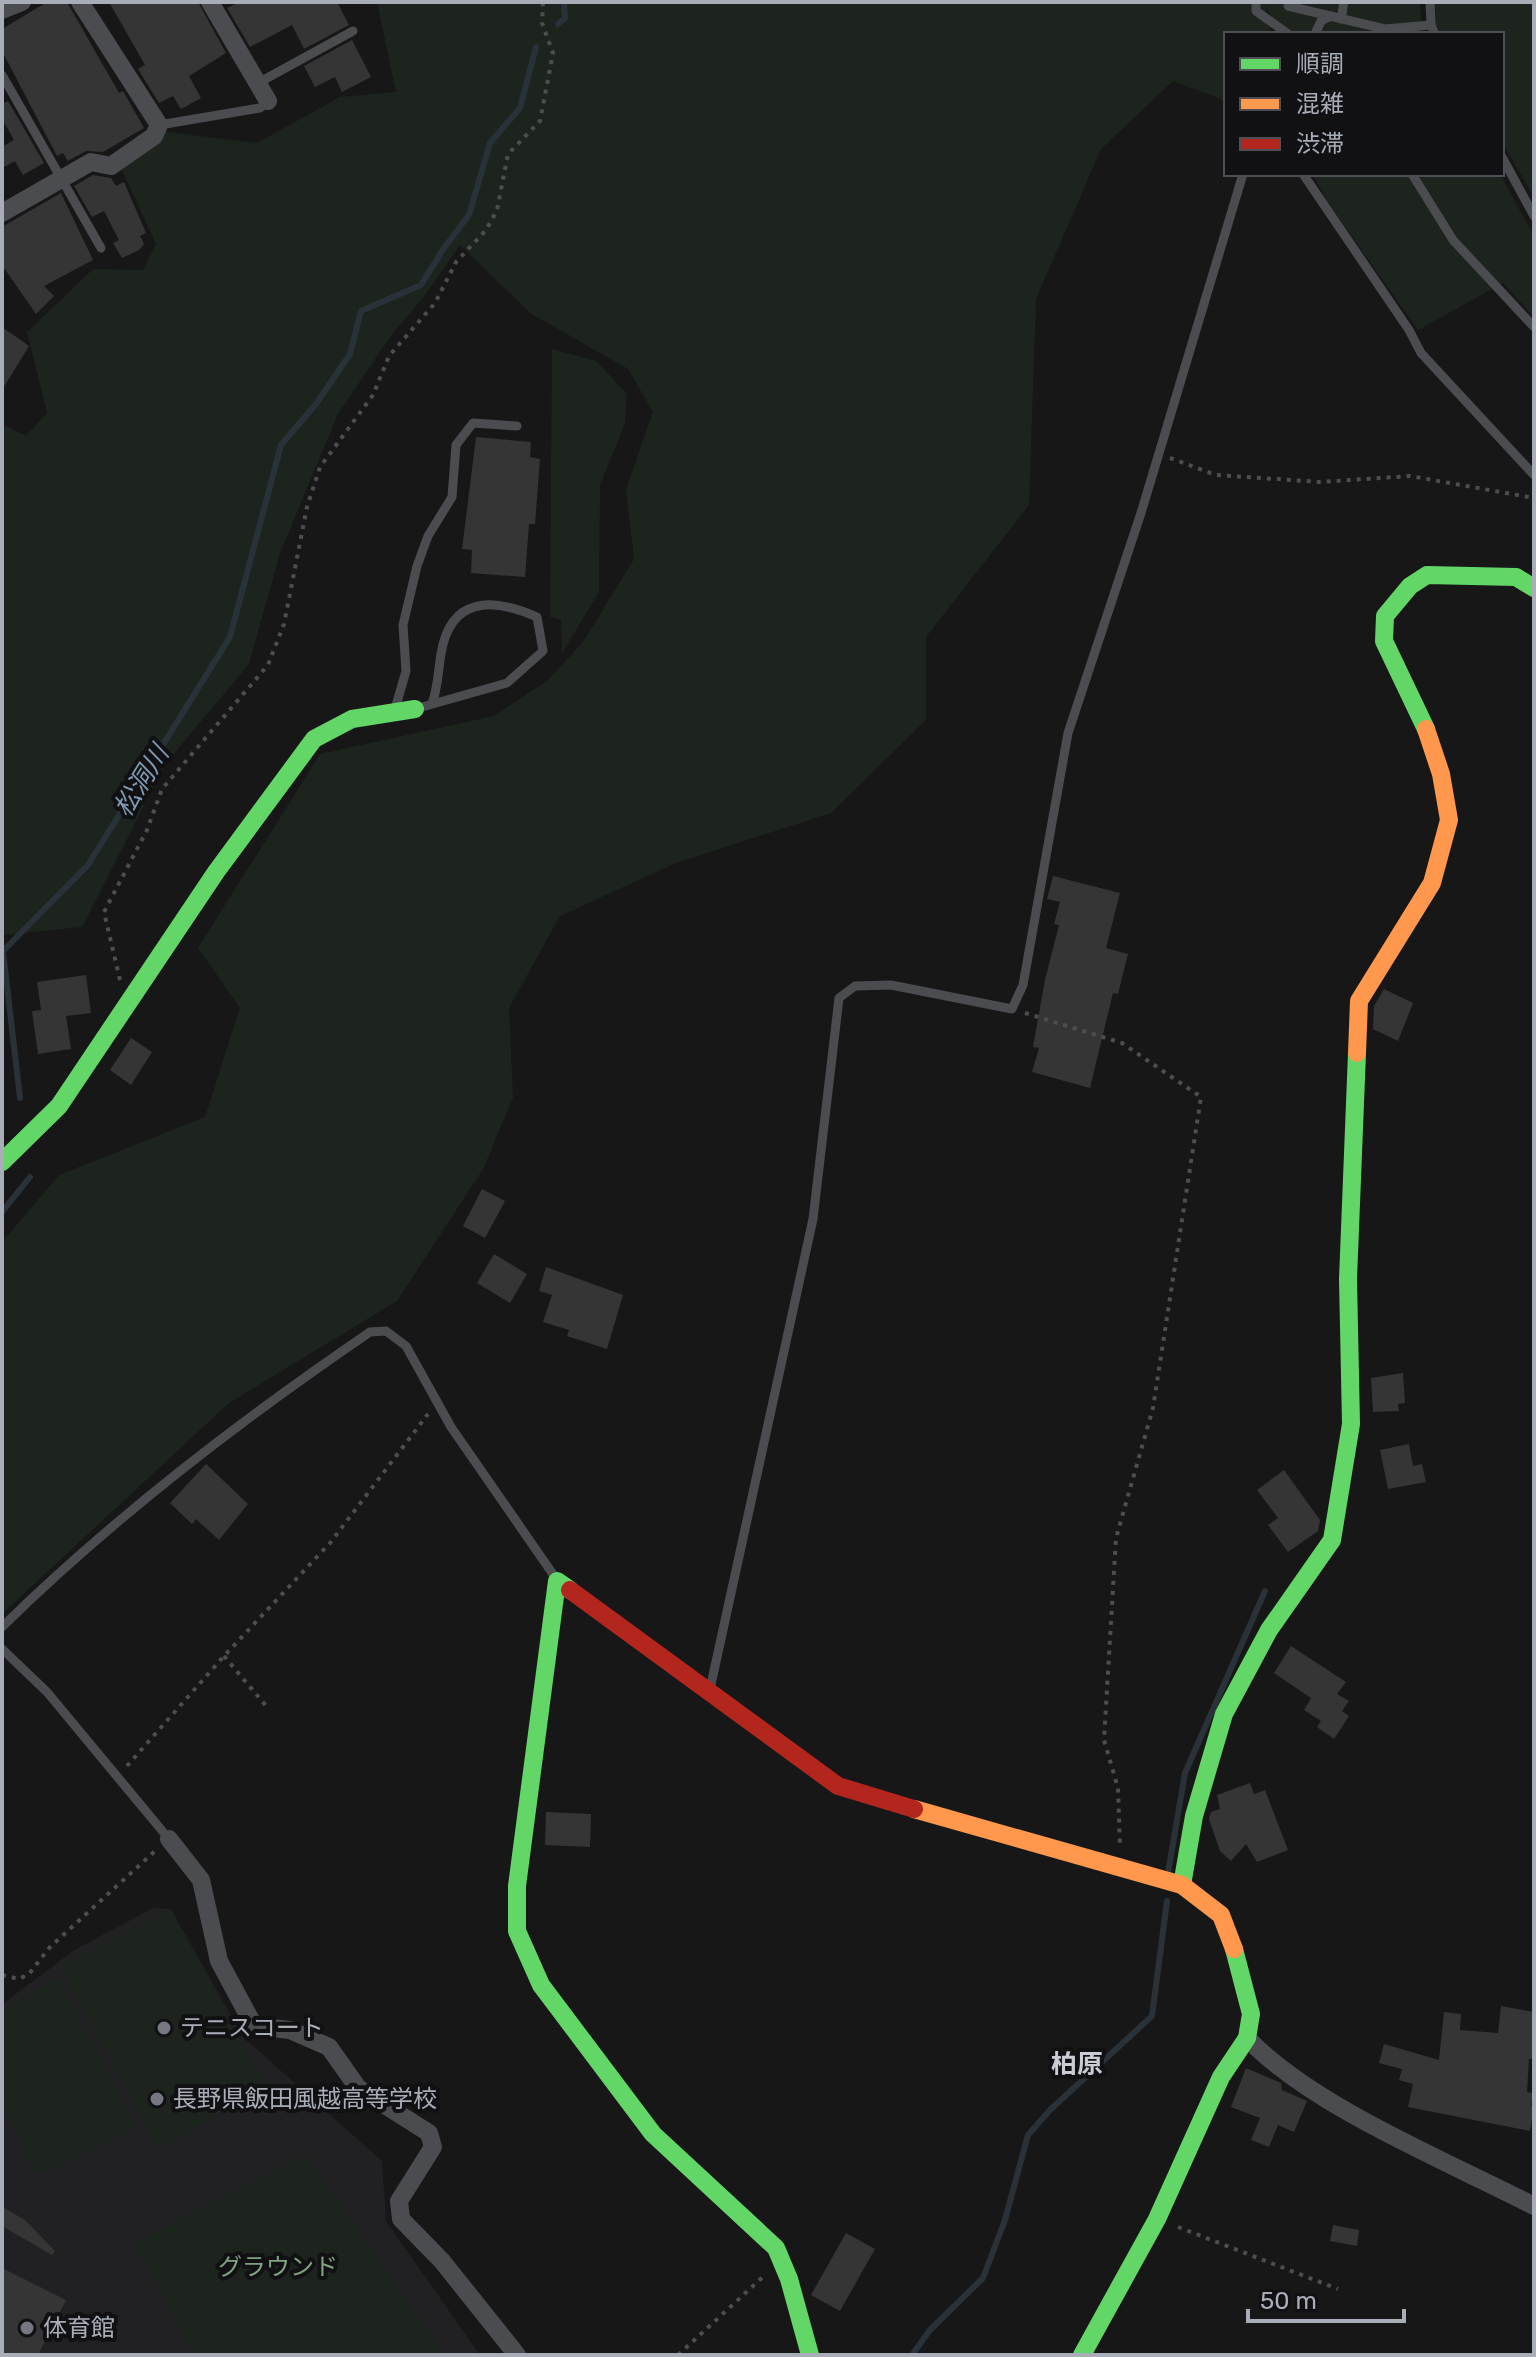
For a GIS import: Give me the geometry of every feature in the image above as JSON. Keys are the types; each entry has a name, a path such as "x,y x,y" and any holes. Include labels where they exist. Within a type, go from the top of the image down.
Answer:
{"street":[{"path":"2,10 22,2"},
{"path":"2,213 91,162 111,166 154,136 159,125 80,2"},
{"path":"210,2 268,101"},
{"path":"1182,1885 1194,1816 1212,1746 1224,1714 1269,1630 1332,1540 1351,1424 1348,1279 1359,1001 1432,883 1449,820 1441,774 1427,732 1384,641 1385,616 1410,586 1427,575 1516,577 1534,588"},
{"path":"2,1162 59,1106 127,1010 216,872 314,739 352,719 424,706"},
{"path":"810,2355 776,2248 653,2134 541,1985 517,1931 517,1886 557,1581 838,1786 1017,1841 1182,1885 1221,1915 1241,1969 1251,2014 1247,2038 1221,2077 1157,2219 1082,2355"},
{"path":"169,1839 201,1880 219,1961 254,2026 290,2030 329,2047 358,2088 429,2133 433,2147 399,2201 401,2219 442,2261 517,2355"},
{"path":"1247,2038 1274,2066 1359,2116 1534,2206"}],"lane":[{"path":"1256,2 1256,11 1285,32"},
{"path":"1316,32 1321,21 1336,17 1344,2"},
{"path":"1288,6 1385,29 1433,30 1430,2"},
{"path":"1354,22 1361,32"},
{"path":"258,83 353,31"},
{"path":"2,75 101,248"},
{"path":"159,125 260,108 268,101"},
{"path":"1504,161 1534,216"},
{"path":"709,1692 813,1219 839,998 855,986 891,985 1012,1009 1023,985 1068,733 1159,455 1242,176"},
{"path":"1304,176 1409,330 1421,353 1534,475"},
{"path":"1413,176 1453,240 1534,327"},
{"path":"394,712 406,671 403,625 428,536 452,497 456,445 473,423 517,426"},
{"path":"472,605 513,606 537,617 543,651 507,683 424,706 439,687 441,652 453,620 472,605"},
{"path":"2,1627 51,1579 158,1489 370,1332 386,1331 397,1337 557,1581"},
{"path":"2,1649 47,1692 169,1839"}],"path":[{"path":"127,1010 104,912 147,830 162,789 268,665 284,624 307,507 320,467 373,395 389,356 435,303 456,262 486,230 497,210 502,172 508,154 540,121 553,53 542,23 543,2"},
{"path":"1159,455 1216,475 1320,482 1410,476 1534,498"},
{"path":"1012,1009 1122,1043 1201,1097 1153,1408 1116,1538 1104,1740 1118,1788 1121,1868"},
{"path":"119,1776 224,1656 330,1543 426,1419 435,1397"},
{"path":"224,1656 267,1707"},
{"path":"2,1975 19,1979 29,1974 50,1947 169,1839"},
{"path":"1157,2219 1338,2289"},
{"path":"678,2355 781,2260"}],"shaded area":[{"name":"長野県飯田風越高等学校","path":"153,1908 171,1909 243,2037 382,2161 386,2221 480,2355 2,2355 2,2004 76,1949"}],"green space":[{"path":"377,2 1420,2 1422,32 1276,32 1266,6 1271,32 1224,32 1224,100 1173,81 1101,149 1036,299 1029,505 926,637 926,720 831,813 676,863 560,916 509,1008 513,1098 483,1169 397,1301 229,1403 2,1614 2,1242 59,1175 205,1117 240,1008 198,948 320,754 494,716 547,681 583,642 634,559 626,490 653,412 628,369 530,313 460,245 423,298 392,334 338,414 280,553 249,664 166,763 82,927 2,935 2,424 26,436 47,413 27,332 93,269 143,270 156,244 120,166 161,131 257,143 340,97 396,92"},
{"path":"1434,2 1534,2 1534,197 1504,145 1504,32 1438,32"},
{"path":"1314,176 1501,176 1534,236 1534,317 1503,283 1418,330 1327,201"},
{"path":"552,349 596,361 627,394 625,423 600,485 599,592 562,653 561,620 550,617"},
{"name":"テニスコート","path":"171,1909 267,2090 157,2148 61,1967"},
{"path":"61,1979 135,2127 38,2176 2,2104 2,2009"},
{"name":"グラウンド","path":"305,2155 445,2355 194,2355 135,2243"}],"building":[{"path":"47,2 67,2 119,93 123,91 144,128 103,152 86,151 68,161 63,153 57,156 2,51 2,29"},
{"path":"109,2 198,2 226,53 189,76 201,98 181,109 173,96 159,103 138,69 145,65"},
{"path":"239,2 337,2 349,25 304,49 292,25 250,47 227,8"},
{"path":"352,40 371,77 342,92 335,77 315,87 304,66"},
{"path":"8,101 44,163 23,175 15,161 2,168 2,147 14,140 2,119 2,104"},
{"path":"93,175 111,178 116,186 124,182 146,233 140,236 144,244 139,250 122,258 113,243 119,240 104,211 92,217 74,186"},
{"path":"61,193 93,260 44,286 54,296 36,314 2,265 2,227"},
{"path":"2,327 29,346 2,390"},
{"path":"476,437 531,442 530,457 540,459 535,524 529,524 525,577 471,573 472,550 462,549"},
{"path":"1053,876 1120,893 1106,948 1128,954 1118,994 1113,993 1090,1088 1032,1072 1039,1048 1033,1047 1045,980 1059,925 1054,924 1060,902 1047,899"},
{"path":"86,975 91,1013 66,1016 71,1049 38,1054 32,1011 41,1010 37,982"},
{"path":"1384,989 1413,1003 1398,1041 1373,1029 1374,1006"},
{"path":"131,1038 152,1052 131,1085 110,1070"},
{"path":"482,1189 505,1201 485,1238 463,1226"},
{"path":"494,1254 527,1274 510,1303 477,1283"},
{"path":"546,1267 623,1295 607,1349 567,1336 569,1330 543,1322 552,1295 539,1291"},
{"path":"1403,1373 1405,1403 1398,1404 1399,1411 1373,1412 1371,1378"},
{"path":"1409,1444 1413,1466 1422,1464 1426,1482 1388,1489 1380,1450"},
{"path":"206,1464 248,1504 219,1540 196,1519 192,1524 170,1503"},
{"path":"1284,1470 1320,1520 1318,1531 1288,1552 1268,1525 1278,1518 1257,1490"},
{"path":"1291,1646 1346,1682 1337,1694 1349,1701 1342,1711 1349,1716 1334,1739 1317,1727 1321,1721 1304,1710 1311,1698 1274,1673"},
{"path":"1250,1783 1254,1794 1265,1790 1288,1850 1257,1862 1246,1844 1231,1861 1220,1851 1209,1819 1211,1812 1220,1809 1217,1795"},
{"path":"546,1812 591,1814 590,1847 545,1845"},
{"path":"1501,2006 1534,2012 1534,2059 1529,2059 1527,2092 1533,2093 1531,2106 1534,2106 1530,2131 1408,2107 1413,2084 1399,2080 1402,2069 1379,2063 1384,2044 1439,2060 1444,2012 1461,2014 1460,2030 1498,2033"},
{"path":"1246,2068 1281,2083 1282,2090 1307,2101 1294,2132 1278,2125 1269,2147 1251,2140 1260,2118 1231,2107"},
{"path":"2,2207 25,2220 55,2251 52,2255 2,2226"},
{"path":"1333,2225 1359,2230 1357,2246 1330,2241"},
{"path":"846,2233 875,2249 840,2311 811,2295"},
{"name":"体育館","path":"2,2268 66,2300 38,2355 2,2355"}],"waterway":[{"path":"558,24 565,18 564,2"},
{"name":"松洞川","path":"20,1098 3,951 88,865 230,637 281,445 316,404 350,354 361,311 421,285 469,215 490,143 520,108 536,47"},
{"name":"松洞川","path":"2,1212 30,1177"},
{"path":"1168,1873 1185,1773 1265,1591"},
{"path":"912,2355 930,2330 983,2278 1005,2220 1028,2135 1050,2110 1152,2016 1167,1901"}],"traffic: fast":[{"path":"1426,729 1384,641 1385,616 1410,586 1427,575 1516,577 1534,588"},
{"path":"2,1162 59,1106 216,872 314,739 352,719 415,709"},
{"path":"1182,1885 1194,1816 1224,1714 1269,1630 1332,1540 1351,1424 1348,1279 1357,1053"},
{"path":"570,1590 557,1581 517,1886 517,1931 541,1985 653,2134 776,2248 789,2279 810,2355"},
{"path":"1082,2355 1157,2219 1221,2077 1247,2038 1251,2014 1234,1949"}],"traffic: slow":[{"path":"1357,1053 1359,1001 1432,883 1449,820 1441,774 1426,729"},
{"path":"914,1809 1182,1885 1221,1915 1234,1949"}],"traffic: jam":[{"path":"570,1590 838,1786 914,1809"}],"place":[{"name":"テニスコート","path":"164,2028"},
{"name":"長野県飯田風越高等学校","path":"157,2099"},
{"name":"体育館","path":"27,2328"}],"district":[{"name":"柏原","path":"1077,2064"}]}
